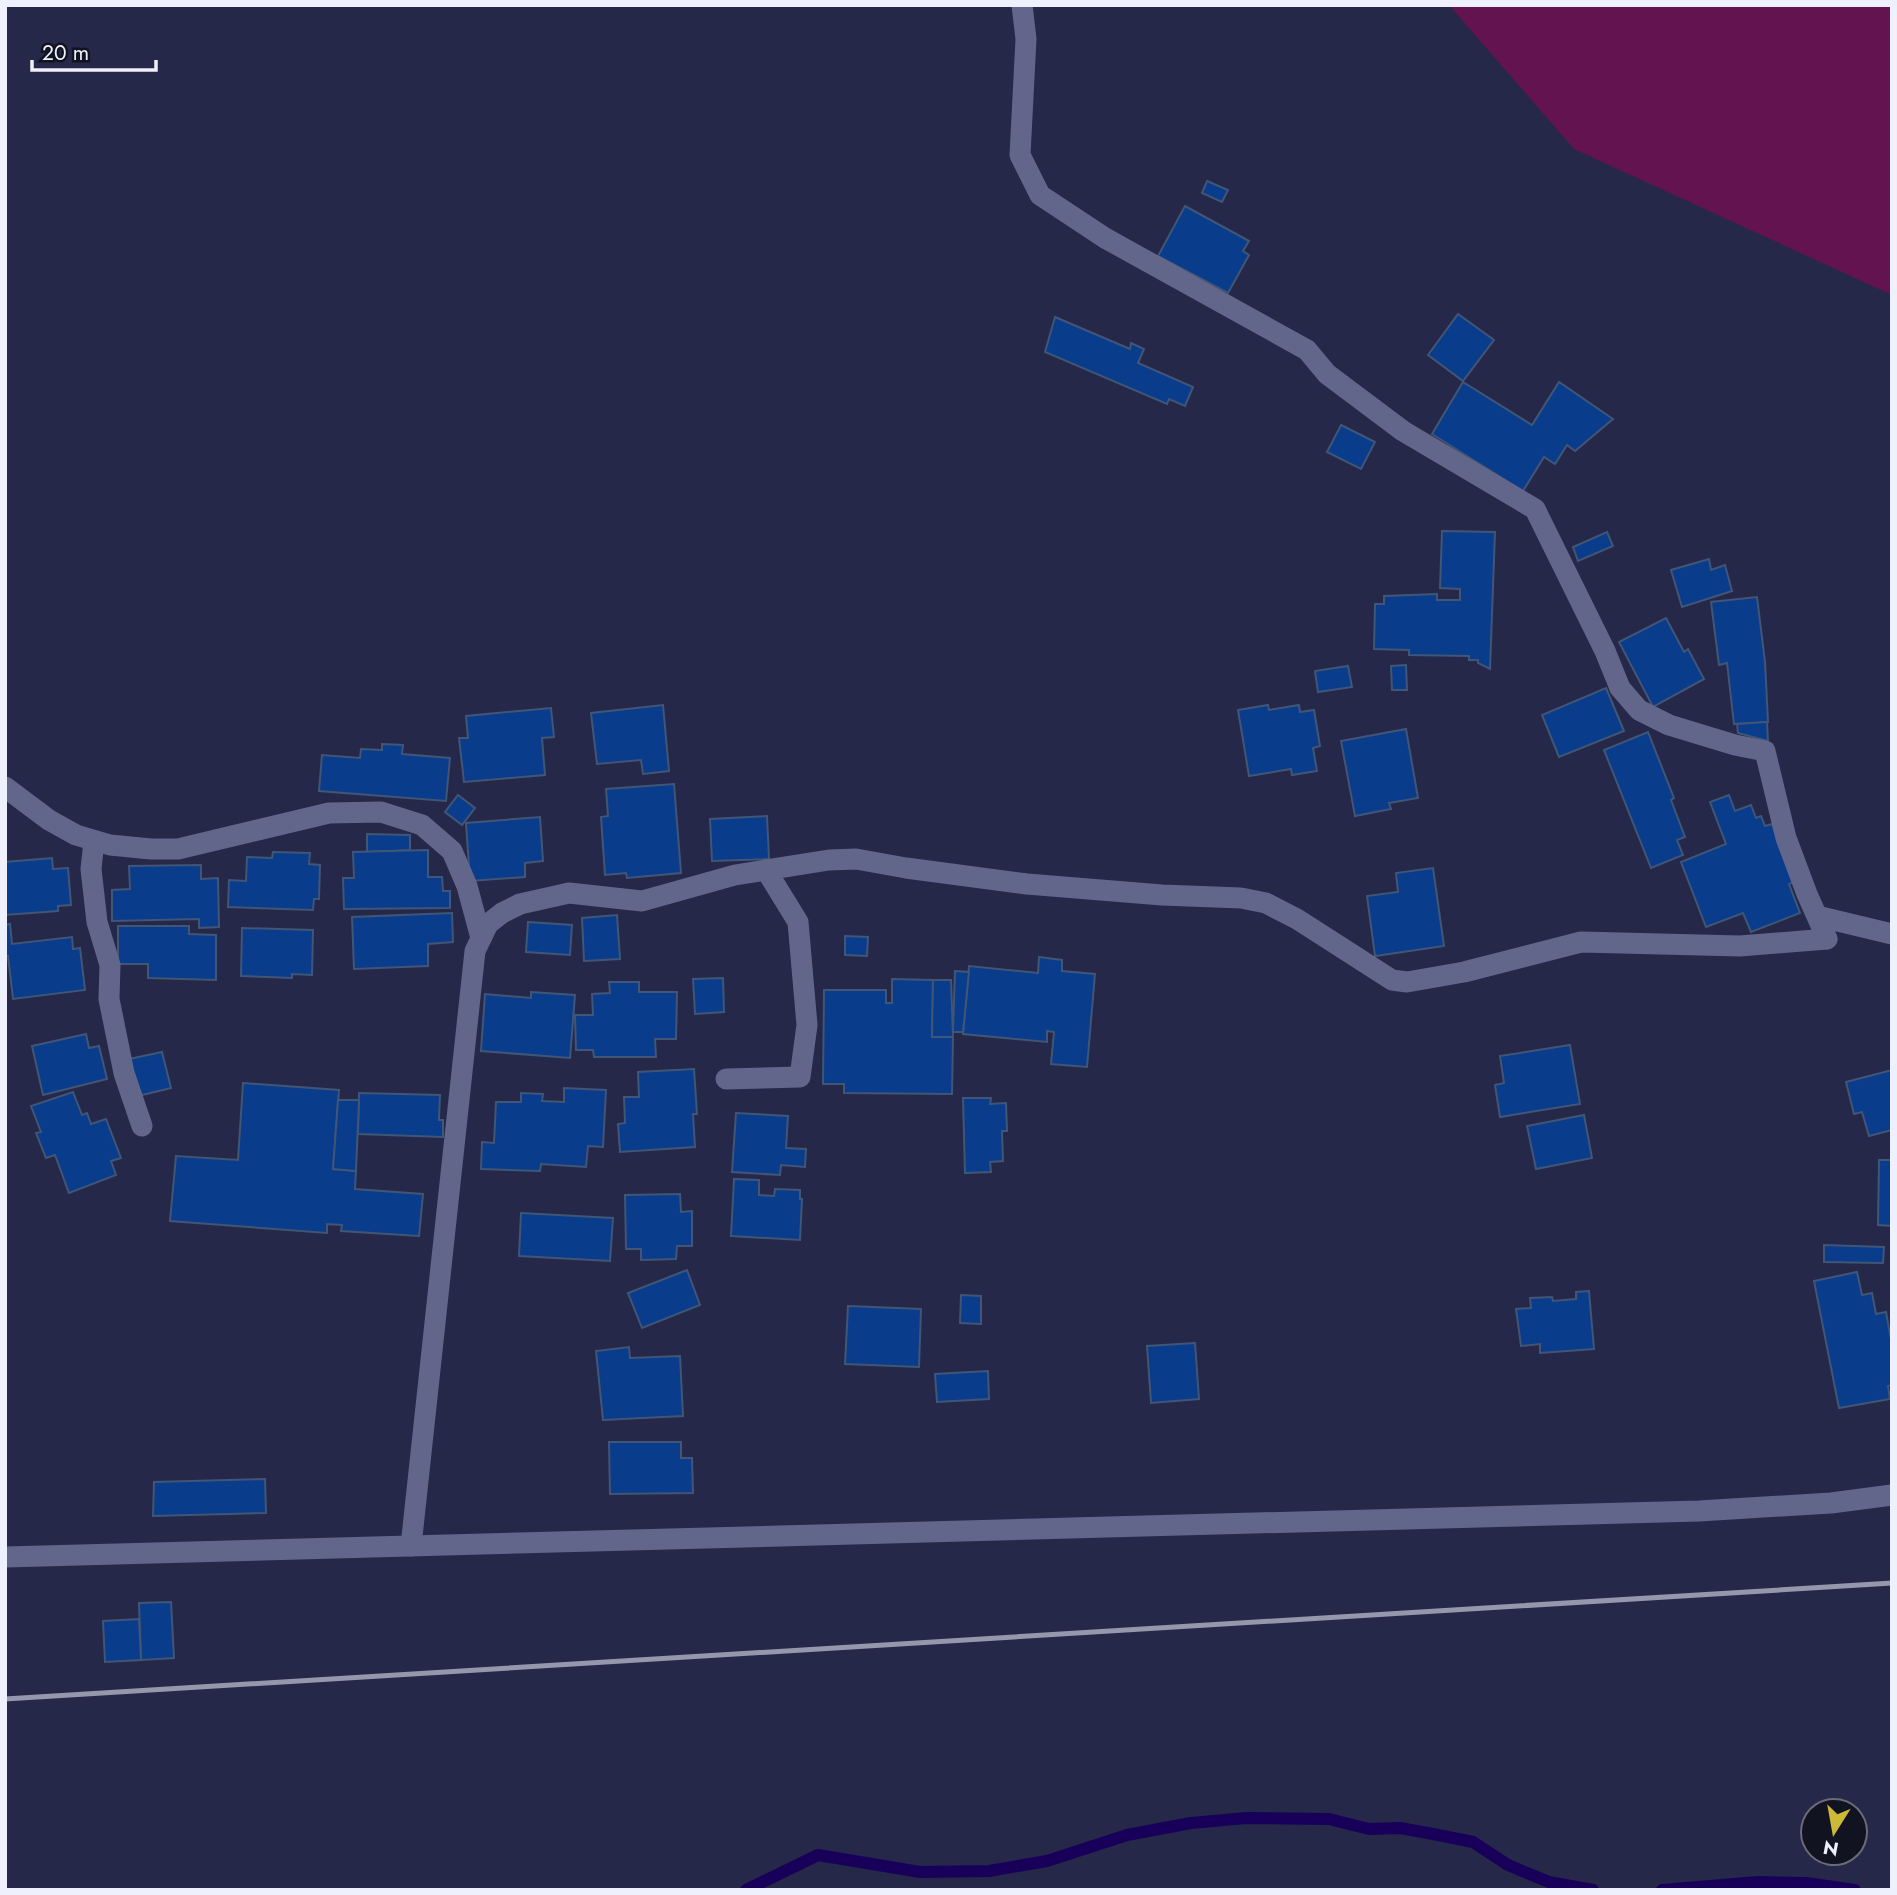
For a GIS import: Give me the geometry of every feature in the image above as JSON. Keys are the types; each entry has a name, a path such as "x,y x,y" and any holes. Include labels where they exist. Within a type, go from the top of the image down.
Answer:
{"street":[{"path":"1021,5 1026,39 1020,155 1040,195 1105,238 1307,349 1327,374 1403,431 1535,509 1605,651 1620,688 1639,710 1669,725 1765,751 1786,838 1827,939"},
{"path":"5,787 48,820 76,835 94,841 151,849 178,849 329,813 381,812 422,825 452,851 467,886 481,939"},
{"path":"94,841 91,869 97,922 110,965 109,999 124,1073 142,1126"},
{"path":"411,1546 470,1005 471,972 475,951 488,924 520,904 569,893 642,901 735,875 829,860 856,859 1027,884 1162,895 1241,898 1266,903 1297,919 1392,980 1406,982 1464,972 1581,942 1740,946 1827,939"},
{"path":"726,1079 800,1077 807,1025 798,922 766,870"},
{"path":"1827,939 1821,917 1892,934"},
{"path":"5,1557 1711,1510 1831,1503 1892,1495"}],"shaded area":[{"path":"1449,5 1892,5 1892,295 1574,149"}],"building":[{"path":"1207,181 1228,190 1222,202 1202,193"},
{"path":"1185,206 1249,241 1243,251 1249,255 1228,293 1158,256"},
{"path":"1458,314 1494,340 1463,381 1428,355"},
{"path":"1055,317 1130,349 1131,343 1144,349 1138,363 1193,387 1185,406 1169,399 1167,404 1045,352"},
{"path":"1463,382 1532,425 1559,382 1613,419 1575,451 1567,445 1555,464 1544,457 1523,491 1432,434"},
{"path":"1341,425 1375,442 1361,469 1327,452"},
{"path":"1442,531 1495,532 1490,669 1478,663 1478,660 1469,660 1469,656 1409,655 1409,650 1374,649 1375,604 1384,604 1384,596 1437,594 1437,600 1460,600 1460,589 1440,588"},
{"path":"1607,532 1613,546 1578,561 1573,547"},
{"path":"1709,559 1711,570 1725,565 1732,591 1682,607 1671,570"},
{"path":"1757,597 1765,662 1768,722 1734,724 1727,663 1719,665 1711,602"},
{"path":"1666,618 1684,652 1688,649 1704,679 1653,707 1619,642"},
{"path":"1406,665 1407,690 1392,690 1391,666"},
{"path":"1348,666 1352,687 1318,692 1315,671"},
{"path":"1606,688 1624,731 1559,757 1542,715"},
{"path":"663,705 669,771 643,774 641,760 597,764 591,713"},
{"path":"1268,705 1269,710 1299,705 1300,712 1314,710 1320,746 1313,748 1317,771 1292,775 1291,769 1249,776 1238,710"},
{"path":"551,708 554,737 542,738 545,775 464,782 459,738 468,738 466,716"},
{"path":"1767,722 1768,741 1738,733 1737,724"},
{"path":"1406,729 1418,798 1389,803 1391,809 1355,816 1341,741"},
{"path":"1648,732 1674,798 1671,800 1685,837 1677,840 1683,855 1651,868 1604,750"},
{"path":"382,744 403,745 402,754 450,758 446,801 319,791 322,755 360,758 361,749 382,750"},
{"path":"674,784 681,873 627,878 626,873 605,875 601,817 608,816 606,789"},
{"path":"458,795 475,808 462,825 445,812"},
{"path":"1729,795 1735,811 1751,805 1756,818 1761,816 1765,826 1772,824 1794,882 1789,884 1800,913 1751,932 1743,913 1706,927 1681,862 1726,844 1710,802"},
{"path":"767,816 769,859 712,861 710,819"},
{"path":"540,817 543,861 525,863 525,877 470,881 466,823"},
{"path":"367,834 410,835 410,850 367,852"},
{"path":"428,850 428,877 442,877 443,891 450,891 450,908 344,909 343,878 354,878 353,852"},
{"path":"273,852 310,853 309,864 320,865 319,899 314,899 313,910 228,907 229,880 246,881 247,857 272,858"},
{"path":"52,858 53,869 68,868 71,905 58,906 58,911 5,915 5,862"},
{"path":"201,865 201,879 218,878 219,927 199,928 199,919 112,921 112,890 130,889 129,866"},
{"path":"1433,868 1444,946 1375,956 1367,896 1398,892 1396,873"},
{"path":"452,913 453,942 428,944 428,966 354,969 352,917"},
{"path":"617,915 620,959 584,961 582,918"},
{"path":"528,922 572,925 570,955 526,952"},
{"path":"10,924 12,944 72,937 73,949 80,948 85,990 13,999 8,956 5,956 5,925"},
{"path":"118,926 189,926 189,934 216,935 216,980 148,978 148,964 118,964"},
{"path":"242,928 313,930 312,975 292,974 292,978 241,976"},
{"path":"845,936 868,937 867,956 845,955"},
{"path":"1039,957 1062,960 1062,971 1095,974 1087,1067 1051,1064 1054,1032 1047,1031 1047,1042 963,1034 969,966 1038,973"},
{"path":"955,971 969,972 963,1032 953,1032"},
{"path":"723,978 724,1012 695,1014 693,979"},
{"path":"892,979 933,980 932,1037 953,1037 952,1094 844,1093 844,1084 823,1084 824,990 886,990 886,1003 892,1003"},
{"path":"933,980 951,980 953,1037 932,1037"},
{"path":"609,982 639,982 639,992 677,992 676,1039 655,1039 656,1057 594,1057 593,1050 576,1050 575,1015 593,1015 592,994 610,993"},
{"path":"531,992 575,995 570,1058 481,1051 485,994 531,998"},
{"path":"86,1034 89,1048 99,1046 107,1079 43,1095 32,1046"},
{"path":"1570,1045 1580,1104 1500,1117 1495,1085 1504,1083 1500,1056"},
{"path":"162,1052 171,1088 138,1096 129,1059"},
{"path":"694,1069 697,1114 693,1114 695,1147 620,1152 618,1124 625,1123 624,1097 639,1097 638,1072"},
{"path":"1892,1070 1892,1130 1869,1136 1862,1112 1854,1114 1846,1082"},
{"path":"243,1083 339,1090 333,1169 356,1171 355,1189 423,1194 419,1236 341,1231 342,1225 327,1224 327,1233 170,1221 176,1156 238,1160"},
{"path":"564,1088 606,1090 603,1147 588,1146 586,1167 541,1164 540,1171 481,1169 482,1142 494,1143 496,1102 521,1102 521,1093 543,1094 542,1101 564,1102"},
{"path":"73,1092 82,1115 87,1113 91,1124 106,1119 121,1158 111,1161 116,1175 69,1193 55,1155 46,1158 36,1133 41,1132 31,1106"},
{"path":"359,1093 440,1095 439,1120 443,1120 443,1137 358,1134"},
{"path":"963,1098 991,1098 990,1104 1006,1103 1007,1131 1002,1131 1003,1161 990,1162 991,1172 965,1173"},
{"path":"338,1100 359,1100 356,1171 333,1169"},
{"path":"736,1113 788,1116 786,1148 806,1149 805,1167 781,1165 780,1175 732,1172"},
{"path":"1584,1115 1592,1158 1536,1169 1527,1126"},
{"path":"1879,1160 1892,1160 1892,1226 1878,1225"},
{"path":"734,1179 759,1180 759,1195 774,1196 775,1189 800,1190 800,1240 731,1236"},
{"path":"680,1194 681,1212 692,1211 692,1246 677,1246 676,1259 641,1260 641,1249 626,1249 625,1195"},
{"path":"521,1213 613,1218 610,1261 519,1256"},
{"path":"1824,1245 1884,1247 1883,1263 1824,1262"},
{"path":"687,1270 700,1305 642,1328 628,1293"},
{"path":"1857,1272 1862,1295 1872,1293 1876,1314 1886,1312 1892,1345 1892,1385 1888,1386 1890,1399 1839,1408 1814,1281"},
{"path":"1589,1291 1594,1349 1540,1353 1540,1344 1521,1346 1516,1309 1531,1308 1530,1298 1552,1297 1553,1301 1576,1299 1576,1292"},
{"path":"961,1295 981,1296 981,1324 960,1323"},
{"path":"848,1306 921,1309 919,1367 845,1364"},
{"path":"1195,1343 1199,1399 1151,1403 1147,1346"},
{"path":"629,1347 630,1358 680,1356 683,1416 603,1420 596,1351"},
{"path":"988,1371 989,1399 937,1402 935,1374"},
{"path":"609,1442 681,1442 681,1458 692,1458 693,1493 610,1494"},
{"path":"265,1479 266,1513 153,1516 154,1482"},
{"path":"171,1602 174,1658 141,1660 139,1603"},
{"path":"139,1619 141,1660 105,1662 103,1621"}],"waterway":[{"path":"746,1890 818,1855 920,1872 989,1871 1047,1861 1127,1835 1191,1823 1246,1818 1329,1819 1369,1829 1400,1828 1473,1842 1508,1865 1549,1882 1593,1890"},
{"path":"1662,1890 1758,1882 1806,1883 1855,1890"}],"railway":[{"path":"5,1699 1892,1583"}]}
